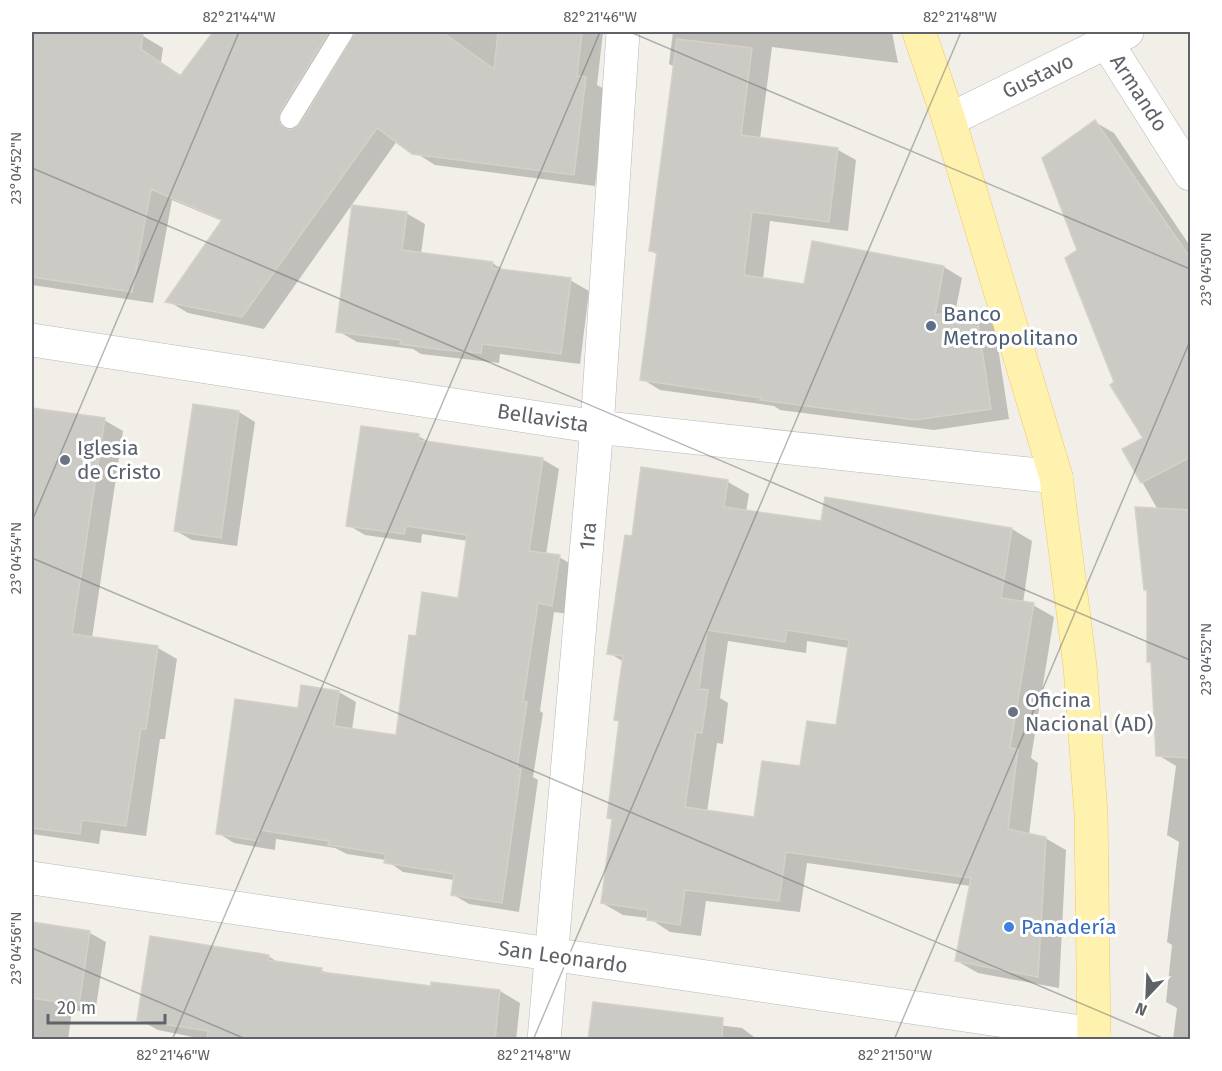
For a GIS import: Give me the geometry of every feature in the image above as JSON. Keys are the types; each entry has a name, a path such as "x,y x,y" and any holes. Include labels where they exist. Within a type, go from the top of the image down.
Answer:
{"main road":[{"path":"919,32 949,120 1056,477 1080,666 1091,814 1094,1037"}],"street":[{"name":"1ra","path":"544,1040 597,426 623,32"},
{"name":"Gustavo","path":"949,120 1117,37"},
{"name":"Armando","path":"1117,37 1191,174"},
{"name":"Bellavista","path":"32,340 597,426 1056,477"},
{"name":"San Leonardo","path":"32,878 1094,1037"}],"lane":[{"path":"290,118 343,32"}],"building":[{"path":"32,32 143,34 141,49 180,76 213,32 329,32 280,112 280,124 290,130 300,124 355,32 442,32 494,69 498,32 582,32 577,76 586,77 574,175 412,154 377,128 242,317 165,302 222,220 151,189 132,292 32,277"},
{"path":"677,39 752,48 741,135 838,148 829,222 752,212 744,275 804,284 812,241 944,266 935,315 976,309 991,409 915,420 760,400 761,398 640,380 657,252 649,251"},
{"path":"1095,120 1191,259 1191,457 1141,483 1122,449 1143,438 1110,385 1114,382 1065,258 1077,250 1042,158"},
{"path":"352,205 407,212 402,250 493,262 492,268 571,278 561,354 482,344 481,353 444,350 400,344 401,340 336,332"},
{"path":"193,404 239,411 221,538 174,531"},
{"path":"32,408 105,418 72,634 158,646 146,729 141,729 126,826 82,820 80,834 32,828"},
{"path":"361,426 419,434 418,440 543,458 529,551 560,555 552,606 538,603 523,702 527,702 517,768 521,769 502,903 451,895 454,874 384,863 386,854 328,845 329,841 260,830 258,841 216,834 235,699 298,708 301,685 339,691 334,726 396,735 409,635 416,636 422,592 458,598 467,535 406,526 404,534 346,526"},
{"path":"641,467 728,480 724,507 821,521 825,497 1012,528 1001,598 1034,603 1010,748 1018,749 1008,829 1046,837 1038,977 955,961 971,878 786,852 779,901 685,890 680,925 647,920 648,910 601,903 612,819 607,818 619,721 614,720 623,656 607,654 625,535 632,536","holes":["707,630 785,642 787,630 849,640 836,725 807,721 800,766 762,761 754,817 685,807 696,732 702,733 708,690 699,689"]},
{"path":"1135,507 1191,510 1191,758 1156,756 1151,662 1147,662 1147,590 1144,590"},
{"path":"32,922 90,931 79,1005 32,998"},
{"path":"150,936 269,955 268,960 322,968 321,972 431,986 431,982 500,990 495,1040 207,1040 208,1031 137,1020"},
{"path":"593,1002 723,1018 722,1040 588,1040"}],"place":[{"name":"Banco Metropolitano","path":"931,326"},
{"name":"Iglesia de Cristo","path":"65,460"},
{"name":"Oficina Nacional (AD)","path":"1013,712"},
{"name":"Panadería","path":"1009,927"}]}
